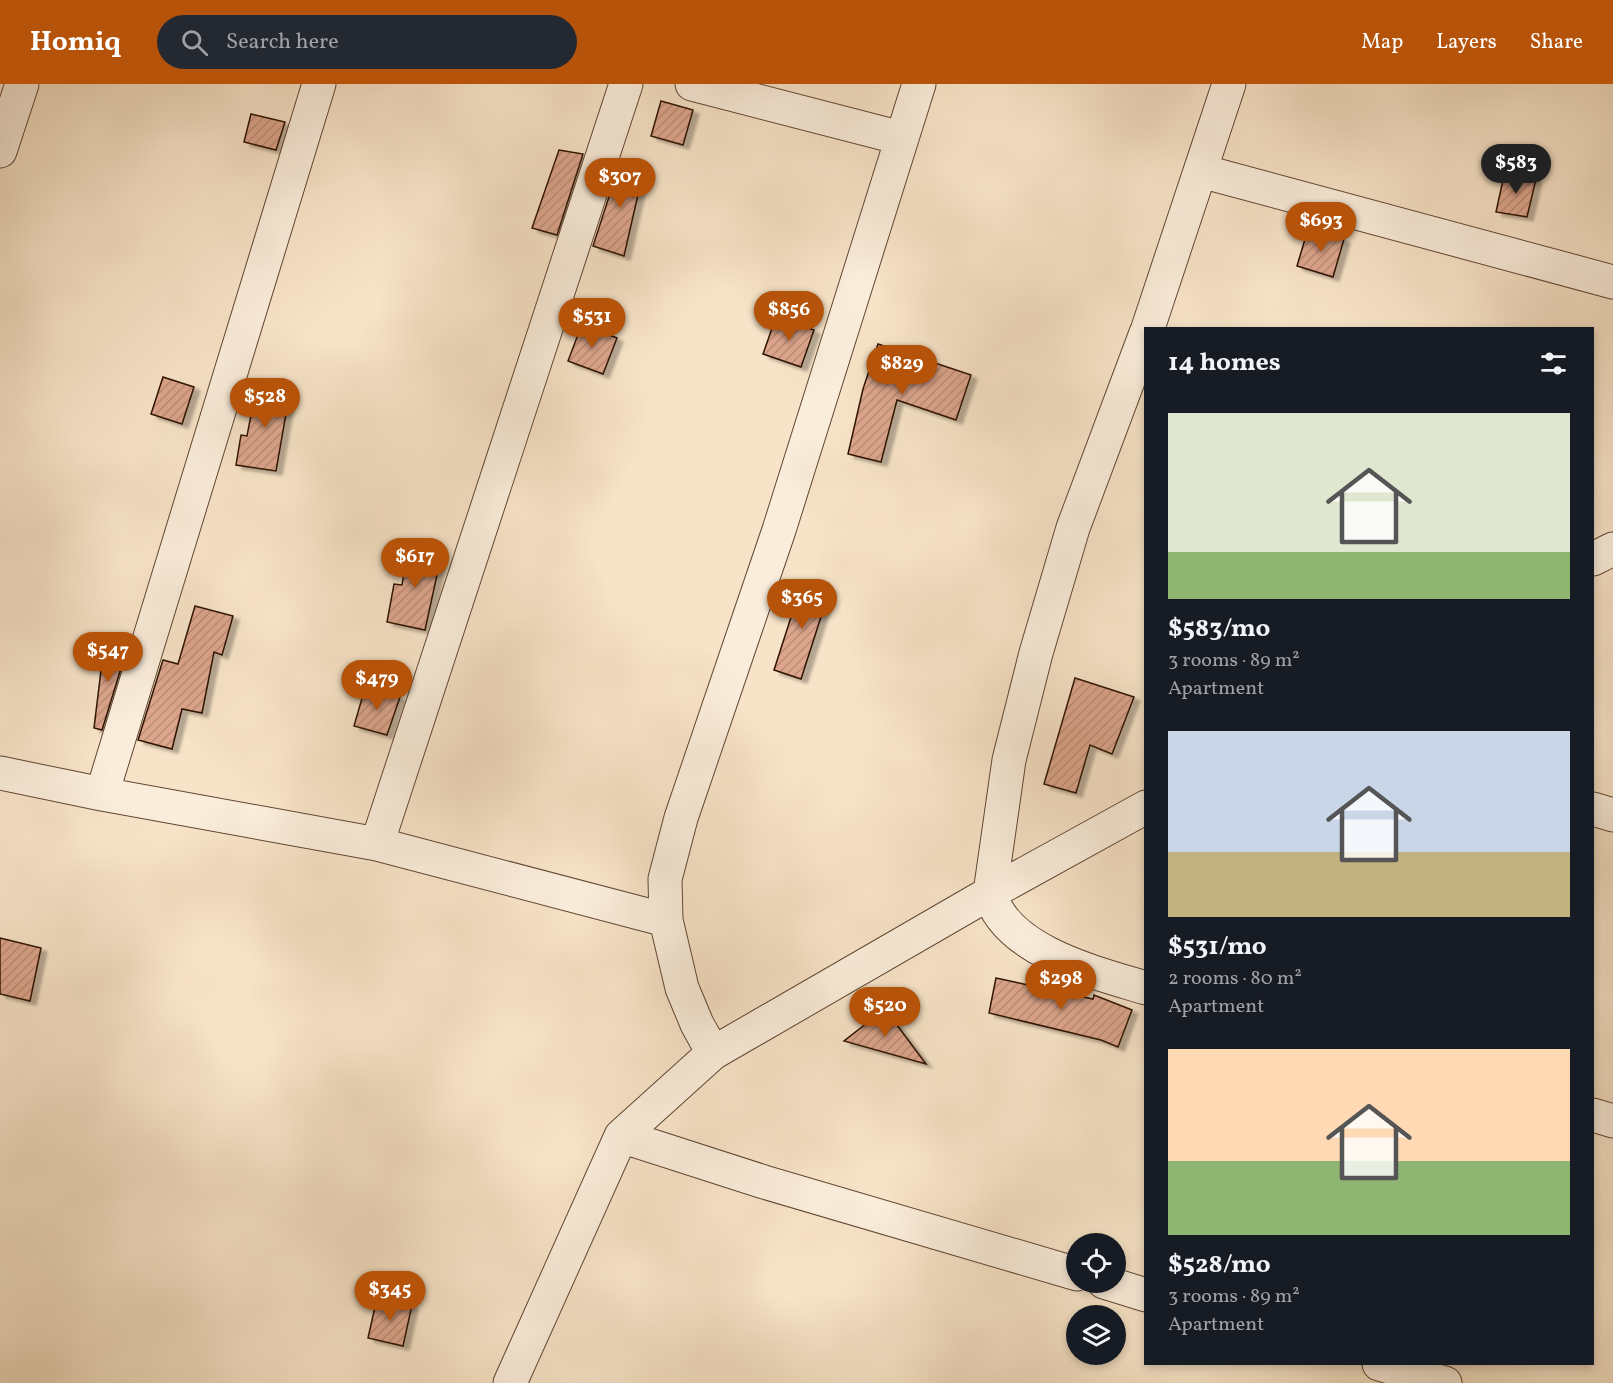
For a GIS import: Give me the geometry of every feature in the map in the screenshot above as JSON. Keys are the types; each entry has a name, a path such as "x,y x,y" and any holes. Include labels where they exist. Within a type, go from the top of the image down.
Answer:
{"street":[{"path":"0,151 22,84"},
{"path":"102,794 319,84"},
{"path":"377,844 626,84"},
{"path":"692,84 901,138"},
{"path":"714,1053 697,1024 682,988 666,920 665,879 681,818 779,530 919,84"},
{"path":"1148,327 1229,84"},
{"path":"1201,171 1613,282"},
{"path":"1144,338 1073,528 1036,653 1009,760 990,893 997,911 1007,925 1022,938 1058,958 1100,974 1144,986"},
{"path":"1594,558 1613,549"},
{"path":"0,772 102,794 377,844 666,920"},
{"path":"510,1383 621,1136 714,1053 990,893 1144,808"},
{"path":"1594,809 1613,815"},
{"path":"1594,1115 1613,1121"},
{"path":"621,1136 764,1182 1066,1272"},
{"path":"1126,1289 1144,1294"},
{"path":"1382,1365 1445,1383"}],"building":[{"path":"661,101 693,110 683,145 651,136"},
{"path":"251,114 285,122 276,150 244,142"},
{"path":"559,150 583,154 557,235 532,228"},
{"path":"621,160 645,164 624,256 593,246"},
{"path":"1505,171 1536,179 1527,217 1496,212"},
{"path":"1308,229 1344,239 1333,277 1297,266"},
{"path":"776,317 814,330 801,367 763,354"},
{"path":"582,324 617,338 603,374 568,361"},
{"path":"878,344 971,375 956,420 897,400 881,462 848,454 863,389"},
{"path":"163,377 194,387 182,424 151,414"},
{"path":"257,384 290,391 276,471 236,465 241,435 247,436"},
{"path":"408,547 442,552 425,630 387,622 394,584 402,585"},
{"path":"803,580 830,589 801,679 774,670"},
{"path":"195,606 233,616 222,655 214,652 202,713 182,709 172,749 138,740 163,660 178,664"},
{"path":"104,646 126,652 102,730 94,728"},
{"path":"1075,678 1134,697 1112,754 1090,745 1076,793 1044,784"},
{"path":"365,688 400,697 387,735 354,726"},
{"path":"0,938 41,948 30,1001 0,994"},
{"path":"996,978 1093,999 1094,995 1132,1010 1118,1047 1101,1040 989,1013"},
{"path":"885,1009 926,1064 844,1041"},
{"path":"377,1298 412,1305 403,1346 368,1338"}]}
